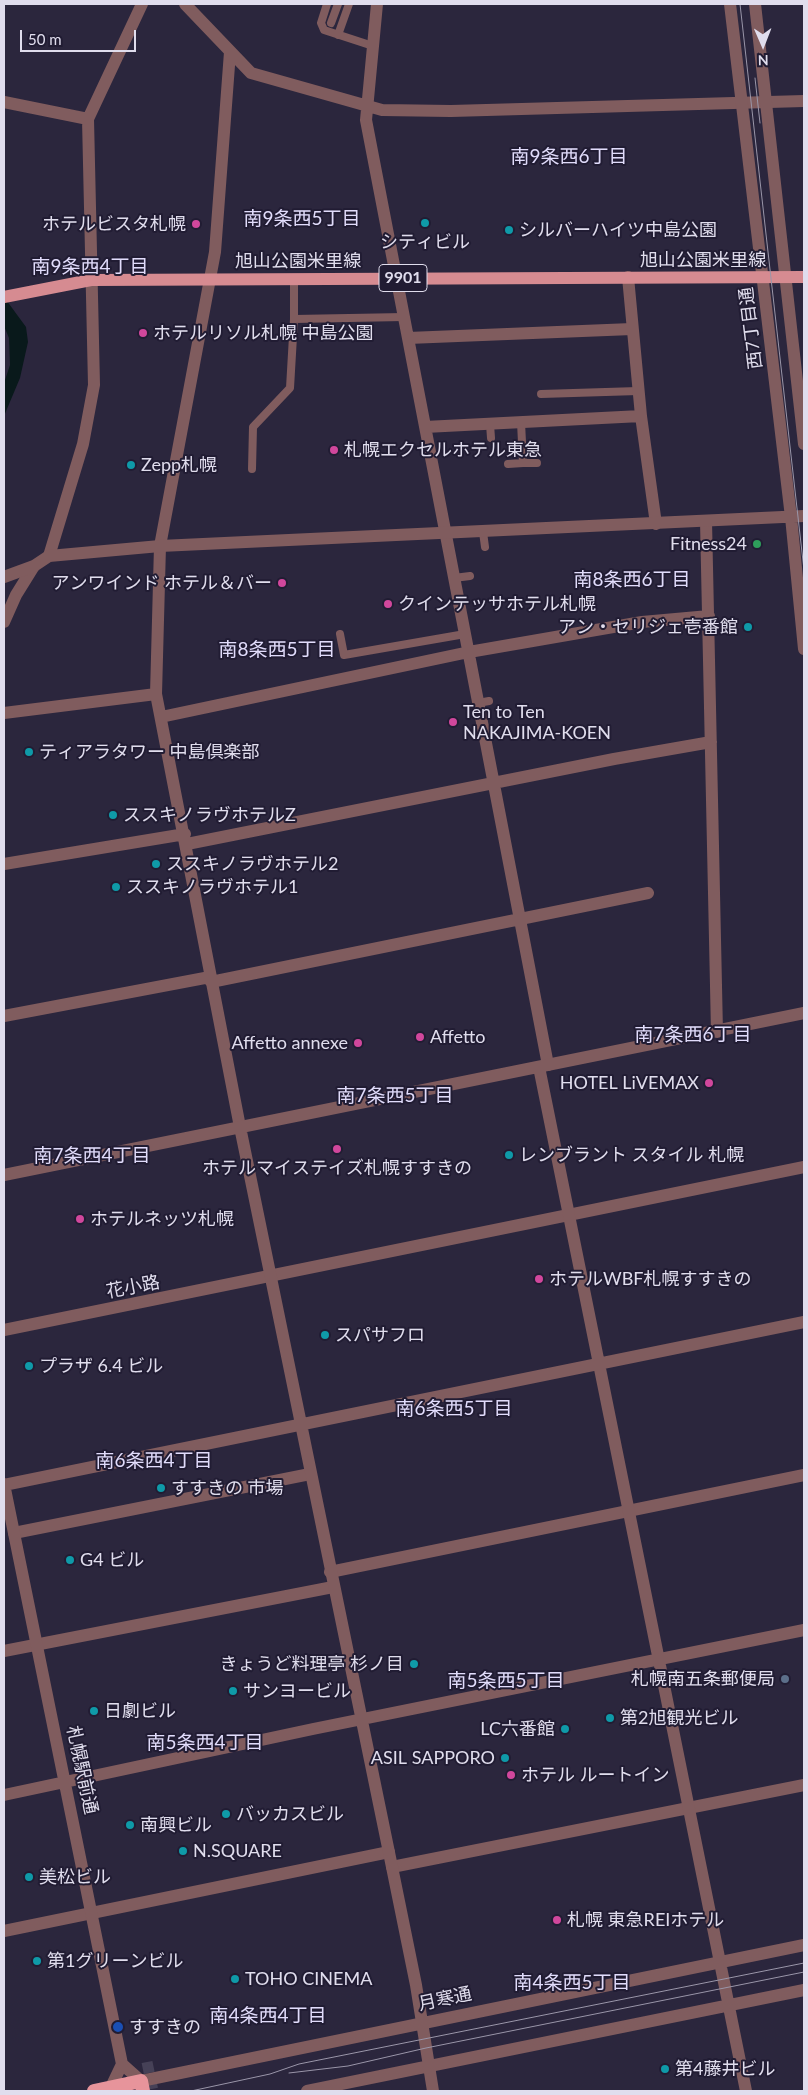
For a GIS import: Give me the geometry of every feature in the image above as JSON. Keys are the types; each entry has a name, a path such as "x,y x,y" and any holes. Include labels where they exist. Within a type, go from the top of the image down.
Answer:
{"highway":[{"name":"月寒通","path":"94,2091 142,2086"}],"main road":[{"name":"旭山公園米里線","path":"4,297 90,280 804,277"}],"street":[{"path":"50,556 83,444 94,385 90,280 88,119 142,4"},
{"path":"184,4 251,73 388,110 452,111 804,101"},
{"path":"377,4 366,120 468,652 484,702 494,783 520,918 569,1216 746,2091"},
{"name":"西7丁目通","path":"730,4 791,517 804,649"},
{"path":"755,4 804,444"},
{"path":"230,52 215,252 160,546 156,694 186,839 269,1278 392,1866 422,2023 432,2091"},
{"path":"4,102 88,119"},
{"path":"628,277 638,390 656,524"},
{"path":"408,338 632,329"},
{"path":"425,427 641,416"},
{"path":"4,577 34,566 50,556 160,546 804,516"},
{"path":"706,521 717,1032"},
{"path":"4,622 16,596 34,566"},
{"path":"161,717 468,652 642,622 709,616"},
{"path":"4,712 156,694"},
{"path":"4,864 186,839 494,783 613,754 711,742"},
{"path":"4,1016 211,979 648,892"},
{"path":"4,1175 804,1013"},
{"name":"花小路","path":"4,1330 269,1278 804,1167"},
{"path":"4,1484 804,1322"},
{"path":"14,1533 310,1474"},
{"path":"330,1572 804,1475"},
{"name":"札幌駅前通","path":"4,1484 122,2064"},
{"path":"4,1651 333,1587"},
{"path":"4,1795 361,1719 804,1630"},
{"path":"392,1866 689,1809 804,1784"},
{"path":"4,1931 389,1852"},
{"name":"月寒通","path":"142,2086 422,2023 804,1945"},
{"path":"307,2091 804,1990"},
{"path":"112,2089 122,2064 142,2086"}],"lane":[{"path":"327,4 320,23 324,30 373,46"},
{"path":"332,23 338,4"},
{"path":"338,35 348,4"},
{"path":"252,469 253,427 290,388 294,320 294,279"},
{"path":"294,320 404,317"},
{"path":"541,394 638,390"},
{"path":"521,422 522,463"},
{"path":"490,424 492,438"},
{"path":"508,464 537,463"},
{"path":"483,532 485,546"},
{"path":"454,578 470,576"},
{"path":"340,634 344,655 465,634"}],"shaded area":[{"path":"4,297 26,327 28,342 20,378 4,416 4,383 10,365 9,338 4,326"}],"tunnel":[{"path":"147,2062 153,2091"}],"tram line":[{"path":"740,4 804,570"},
{"path":"755,78 760,123"},
{"path":"191,2091 270,2074 299,2064 804,1963"},
{"path":"289,2073 348,2066 426,2048 804,1972"}],"place":[{"name":"シティビル","path":"425,223"},
{"name":"ホテルビスタ札幌","path":"196,224"},
{"name":"シルバーハイツ中島公園","path":"509,230"},
{"name":"ホテルリソル札幌 中島公園","path":"143,333"},
{"name":"札幌エクセルホテル東急","path":"334,450"},
{"name":"Zepp札幌","path":"131,465"},
{"name":"Fitness24","path":"757,544"},
{"name":"アンワインド ホテル＆バー","path":"282,583"},
{"name":"クインテッサホテル札幌","path":"388,604"},
{"name":"アン・セリジェ壱番館","path":"748,627"},
{"name":"Ten to Ten NAKAJIMA-KOEN","path":"453,722"},
{"name":"ティアラタワー 中島倶楽部","path":"29,752"},
{"name":"ススキノラヴホテルZ","path":"113,815"},
{"name":"ススキノラヴホテル2","path":"156,864"},
{"name":"ススキノラヴホテル1","path":"116,887"},
{"name":"Affetto","path":"420,1037"},
{"name":"Affetto annexe","path":"358,1043"},
{"name":"HOTEL LiVEMAX","path":"709,1083"},
{"name":"ホテルマイステイズ札幌すすきの","path":"337,1149"},
{"name":"レンブラント スタイル 札幌","path":"509,1155"},
{"name":"ホテルネッツ札幌","path":"80,1219"},
{"name":"ホテルWBF札幌すすきの","path":"539,1279"},
{"name":"スパサフロ","path":"325,1335"},
{"name":"プラザ 6.4 ビル","path":"29,1366"},
{"name":"すすきの 市場","path":"161,1488"},
{"name":"G4 ビル","path":"70,1560"},
{"name":"きょうど料理亭 杉ノ目","path":"414,1664"},
{"name":"札幌南五条郵便局","path":"785,1679"},
{"name":"サンヨービル","path":"233,1691"},
{"name":"日劇ビル","path":"94,1711"},
{"name":"第2旭観光ビル","path":"610,1718"},
{"name":"LC六番館","path":"565,1729"},
{"name":"ASIL SAPPORO","path":"505,1758"},
{"name":"ホテル ルートイン","path":"511,1775"},
{"name":"バッカスビル","path":"226,1814"},
{"name":"南興ビル","path":"130,1825"},
{"name":"N.SQUARE","path":"183,1851"},
{"name":"美松ビル","path":"29,1877"},
{"name":"札幌 東急REIホテル","path":"557,1920"},
{"name":"第1グリーンビル","path":"37,1961"},
{"name":"TOHO CINEMA","path":"235,1979"},
{"name":"すすきの","path":"118,2027"},
{"name":"第4藤井ビル","path":"665,2069"}],"district":[{"name":"南9条西6丁目","path":"569,157"},
{"name":"南9条西5丁目","path":"302,219"},
{"name":"南9条西4丁目","path":"90,267"},
{"name":"南8条西6丁目","path":"632,580"},
{"name":"南8条西5丁目","path":"277,650"},
{"name":"南7条西6丁目","path":"693,1035"},
{"name":"南7条西5丁目","path":"395,1096"},
{"name":"南7条西4丁目","path":"92,1156"},
{"name":"南6条西5丁目","path":"454,1409"},
{"name":"南6条西4丁目","path":"154,1461"},
{"name":"南5条西5丁目","path":"506,1681"},
{"name":"南5条西4丁目","path":"205,1743"},
{"name":"南4条西5丁目","path":"572,1983"},
{"name":"南4条西4丁目","path":"268,2016"}]}
